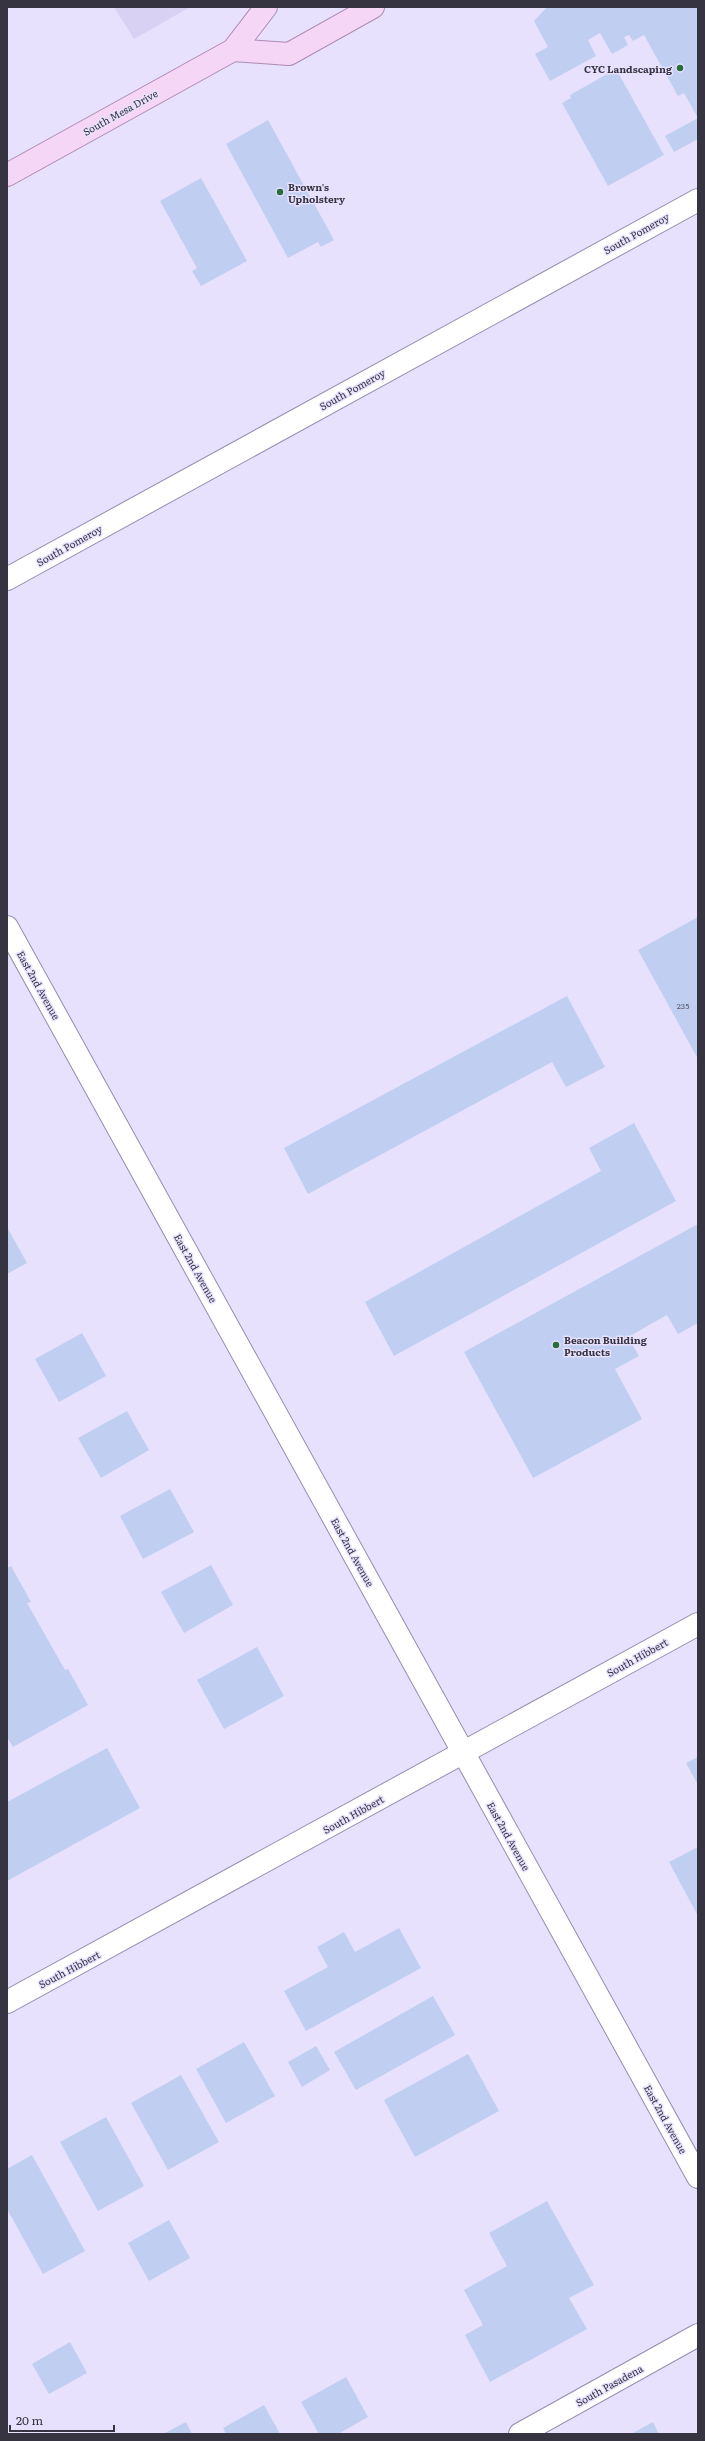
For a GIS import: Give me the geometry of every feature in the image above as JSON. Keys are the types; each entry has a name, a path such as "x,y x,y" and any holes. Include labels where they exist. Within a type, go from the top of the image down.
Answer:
{"main road":[{"name":"South Mesa Drive","path":"7,175 233,50 266,7"},
{"path":"233,50 289,54 373,7"}],"street":[{"name":"South Pomeroy","path":"7,579 698,200"},
{"name":"East 2nd Avenue","path":"7,927 698,2177"},
{"name":"South Hibbert","path":"7,2002 698,1624"},
{"name":"South Pasadena","path":"520,2434 698,2335"}],"shaded area":[{"path":"114,7 190,7 134,39"}],"building":[{"name":"CYC Landscaping","path":"547,7 698,7 698,118 684,93 678,96 644,35 633,41 629,35 624,37 628,45 612,54 600,33 588,40 596,56 550,81 535,54 548,47 534,21"},
{"path":"616,69 664,155 608,186 562,103 571,98 570,95"},
{"path":"698,118 698,139 674,152 665,136"},
{"name":"Brown's Upholstery","path":"268,120 334,240 321,247 318,242 288,258 226,144"},
{"path":"201,178 247,261 201,286 192,271 197,268 160,201"},
{"path":"698,917 698,1059 638,950"},
{"path":"567,996 605,1067 566,1087 552,1062 308,1194 284,1148"},
{"path":"634,1123 676,1201 394,1356 365,1302 601,1171 589,1148"},
{"name":"Beacon Building Products","path":"698,1224 698,1323 678,1334 667,1315 628,1337 639,1356 615,1369 642,1419 533,1478 464,1352"},
{"path":"7,1227 27,1263 7,1274"},
{"path":"82,1333 106,1376 59,1402 35,1359"},
{"path":"127,1411 149,1450 101,1478 78,1438"},
{"path":"170,1489 194,1532 143,1559 120,1516"},
{"path":"211,1565 233,1605 184,1633 161,1592"},
{"path":"11,1566 31,1602 27,1603 65,1670 68,1669 88,1705 13,1747 7,1737 7,1568"},
{"path":"257,1647 284,1696 224,1729 197,1680"},
{"path":"107,1748 140,1808 7,1881 7,1802"},
{"path":"698,1757 698,1785 686,1763"},
{"path":"698,1847 698,1916 669,1862"},
{"path":"399,1928 421,1968 306,2031 284,1991 328,1967 317,1947 344,1932 355,1952"},
{"path":"433,1996 455,2035 356,2090 334,2052"},
{"path":"244,2042 275,2096 226,2123 196,2069"},
{"path":"316,2046 330,2070 302,2087 288,2062"},
{"path":"468,2054 499,2111 415,2157 384,2100"},
{"path":"181,2075 219,2142 168,2170 131,2103"},
{"path":"106,2117 144,2186 98,2211 60,2142"},
{"path":"32,2155 85,2251 43,2274 7,2209 7,2169"},
{"path":"547,2201 594,2285 569,2298 587,2329 490,2382 465,2335 483,2325 464,2290 507,2266 489,2233"},
{"path":"169,2220 190,2258 149,2281 128,2243"},
{"path":"70,2342 87,2373 49,2394 32,2364"},
{"path":"346,2377 368,2417 338,2434 319,2434 301,2402"},
{"path":"264,2405 280,2434 226,2434 223,2428"},
{"path":"186,2422 192,2434 163,2434"},
{"path":"653,2422 659,2434 631,2434"}],"place":[{"name":"CYC Landscaping","path":"680,68"},
{"name":"Brown's Upholstery","path":"280,192"},
{"name":"Beacon Building Products","path":"556,1345"}]}
